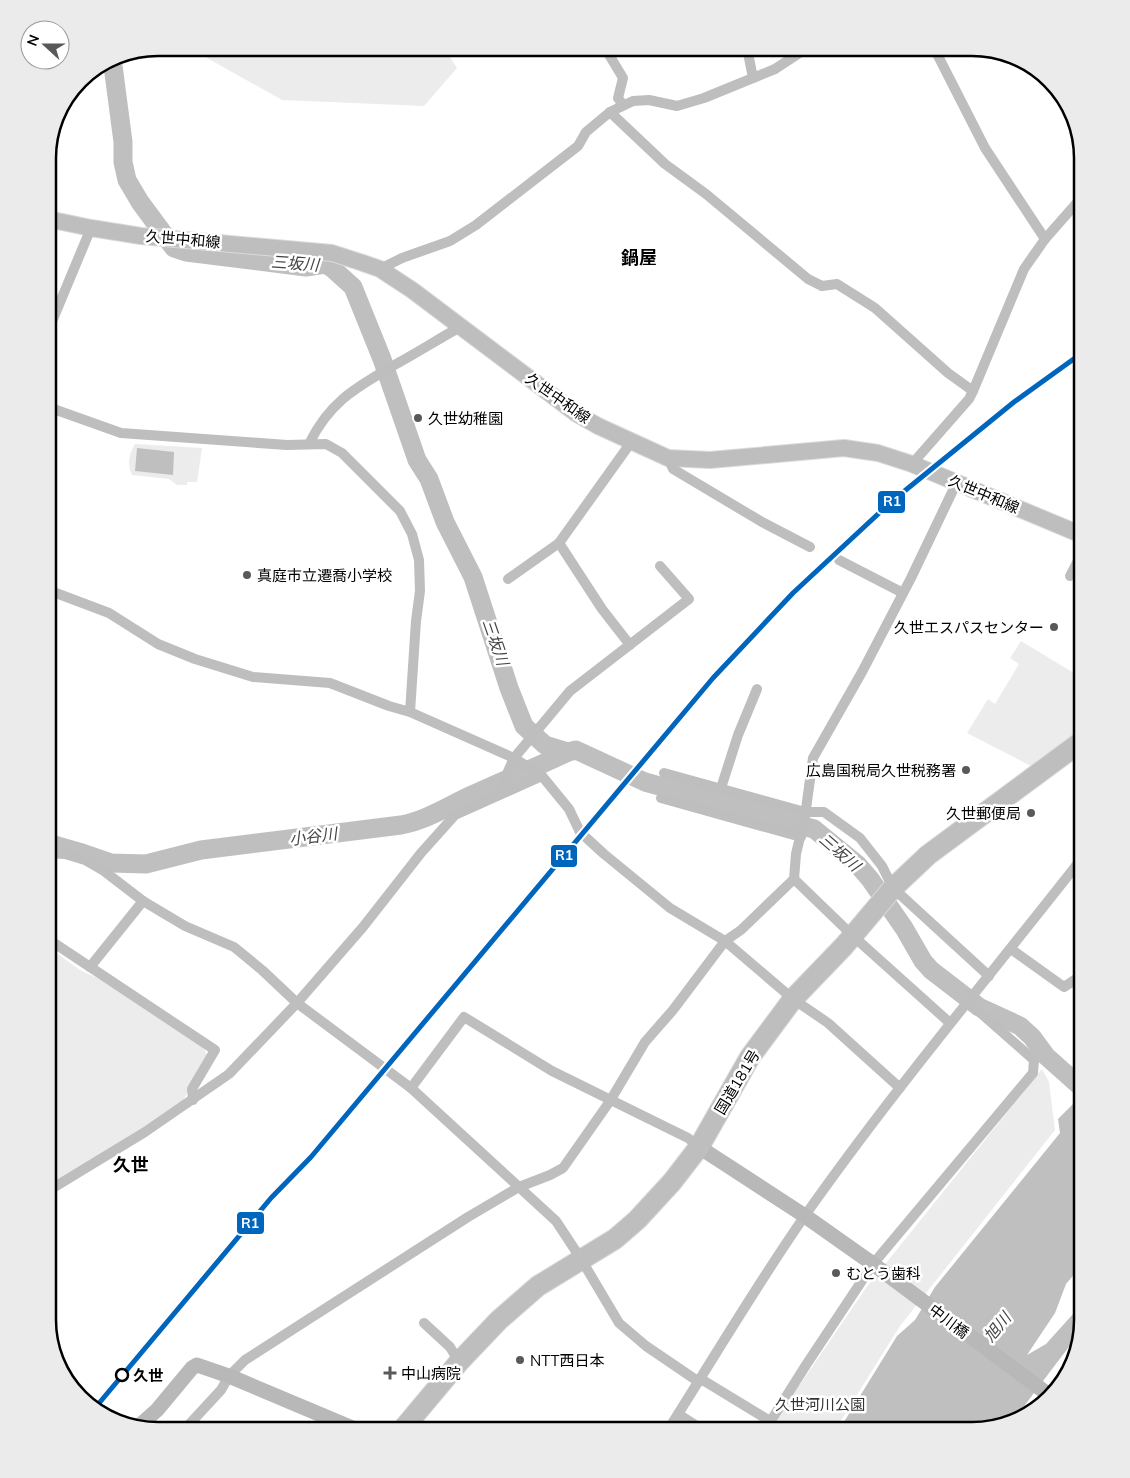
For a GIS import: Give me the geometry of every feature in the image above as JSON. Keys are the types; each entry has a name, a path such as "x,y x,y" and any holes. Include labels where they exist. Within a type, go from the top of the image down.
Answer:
{"highway":[{"name":"国道181号","path":"409,1422 459,1362 499,1320 538,1286 615,1239 637,1220 672,1182 699,1147 750,1057 793,999 853,936 893,888 928,855 1074,747"}],"main road":[{"name":"久世中和線","path":"56,221 90,228 165,238 332,253 380,269 462,326 577,414 598,426 668,458 710,460 844,448 878,453 912,464 1074,532"}],"street":[{"path":"609,56 624,78 618,98 624,105"},
{"path":"749,56 753,78"},
{"path":"380,269 402,258 450,241 476,225 578,146 586,132 610,112 633,101 649,100 677,106 704,98 775,69 795,56"},
{"path":"938,56 985,148 1045,239"},
{"path":"610,112 665,164 706,194 808,279 822,286 837,284 875,308 948,374 973,391"},
{"path":"912,464 969,399 1024,269 1045,239 1074,206"},
{"path":"56,311 90,228"},
{"path":"309,444 316,429 336,404 354,388 462,326"},
{"path":"56,410 121,433 286,445 326,444 342,453 400,510 412,534 419,560 420,591 416,621 410,712"},
{"path":"508,579 558,543 632,441"},
{"path":"668,458 673,469 762,522 810,547"},
{"path":"191,1422 221,1390 229,1376 245,1360 460,1222 519,1187 563,1168 610,1101 645,1042 673,1010 725,941 741,930 794,879 796,854 801,838 813,758 862,672 956,484"},
{"path":"558,543 602,609 630,645"},
{"path":"839,560 903,593"},
{"path":"497,796 514,758 570,691 689,599 660,566"},
{"path":"1070,576 1074,568"},
{"path":"56,593 109,613 158,644 210,664 254,677 330,683 389,706 410,712 514,758 542,776 569,809 580,832 604,854 670,908 725,941 793,999 828,1023 900,1088"},
{"path":"720,788 738,735 758,689"},
{"path":"664,773 805,814 824,812 860,838 882,866 893,888 989,976"},
{"path":"56,1186 145,1132 229,1074 297,1003 363,927 421,853 455,815 542,776"},
{"path":"661,798 801,838"},
{"path":"56,853 85,860 104,871 143,901 185,926 234,947 297,1003 411,1088 556,1221 619,1323 646,1346 770,1421 873,1264 1033,1072 1034,1060 967,1001"},
{"path":"673,1422 765,1274 805,1216 967,1001 1011,949 1074,868"},
{"path":"794,879 853,936 950,1023"},
{"path":"90,967 143,901"},
{"path":"56,944 215,1050 192,1089 193,1100"},
{"path":"1011,949 1064,987 1074,980"},
{"path":"411,1088 464,1016 531,1059 610,1101 688,1138 699,1147"},
{"name":"中川橋","path":"699,1147 805,1216 873,1264 1044,1392"},
{"path":"424,1323 450,1347 459,1362"},
{"path":"145,1421 157,1410 192,1368 197,1365 229,1376 338,1422"},
{"path":"678,1414 690,1422"}],"green space":[{"path":"206,56 449,56 457,68 424,106 282,100"},
{"path":"135,444 202,448 197,482 177,485 169,479 132,475 129,459"},
{"path":"1021,641 1074,673 1074,738 1033,767 967,733 988,699 995,704 1019,664 1010,658"},
{"path":"56,953 204,1049 207,1055 182,1103 56,1182"},
{"name":"久世河川公園","path":"1042,1069 1049,1082 1055,1130 900,1326 840,1422 774,1422 866,1288"}],"water":[{"path":"137,448 174,452 173,475 135,471"},
{"name":"旭川","path":"1074,1103 1074,1274 1066,1284 1055,1313 1027,1355 1046,1344 1074,1313 1070,1346 1022,1408 1005,1416 972,1422 844,1422 897,1336 915,1320 935,1287 1060,1133 1058,1119"}],"waterway":[{"name":"三坂川","path":"113,67 123,142 123,162 127,180 140,202 174,248 186,252 306,267 325,264 353,287 382,359 417,460 429,479 445,522 473,577 509,688 524,726 545,745 568,752 576,750 645,782 814,829 857,864 870,879 904,928 923,961 931,970 979,1007 1020,1026 1032,1037 1046,1056 1074,1081"},
{"name":"小谷川","path":"56,845 111,863 146,864 201,850 401,825 429,816 568,752"}],"transit line":[{"name":"R1","path":"99,1403 271,1198 311,1157 713,678 793,593 891,502 1014,402 1074,359"}],"place":[{"name":"久世幼稚園","path":"418,418"},
{"name":"真庭市立遷喬小学校","path":"247,575"},
{"name":"久世エスパスセンター","path":"1054,627"},
{"name":"広島国税局久世税務署","path":"966,770"},
{"name":"久世郵便局","path":"1031,813"},
{"name":"むとう歯科","path":"836,1273"},
{"name":"NTT西日本","path":"520,1360"},
{"name":"中山病院","path":"390,1373"},
{"name":"久世","path":"122,1375"}],"district":[{"name":"鍋屋","path":"639,257"},
{"name":"久世","path":"131,1164"}]}
